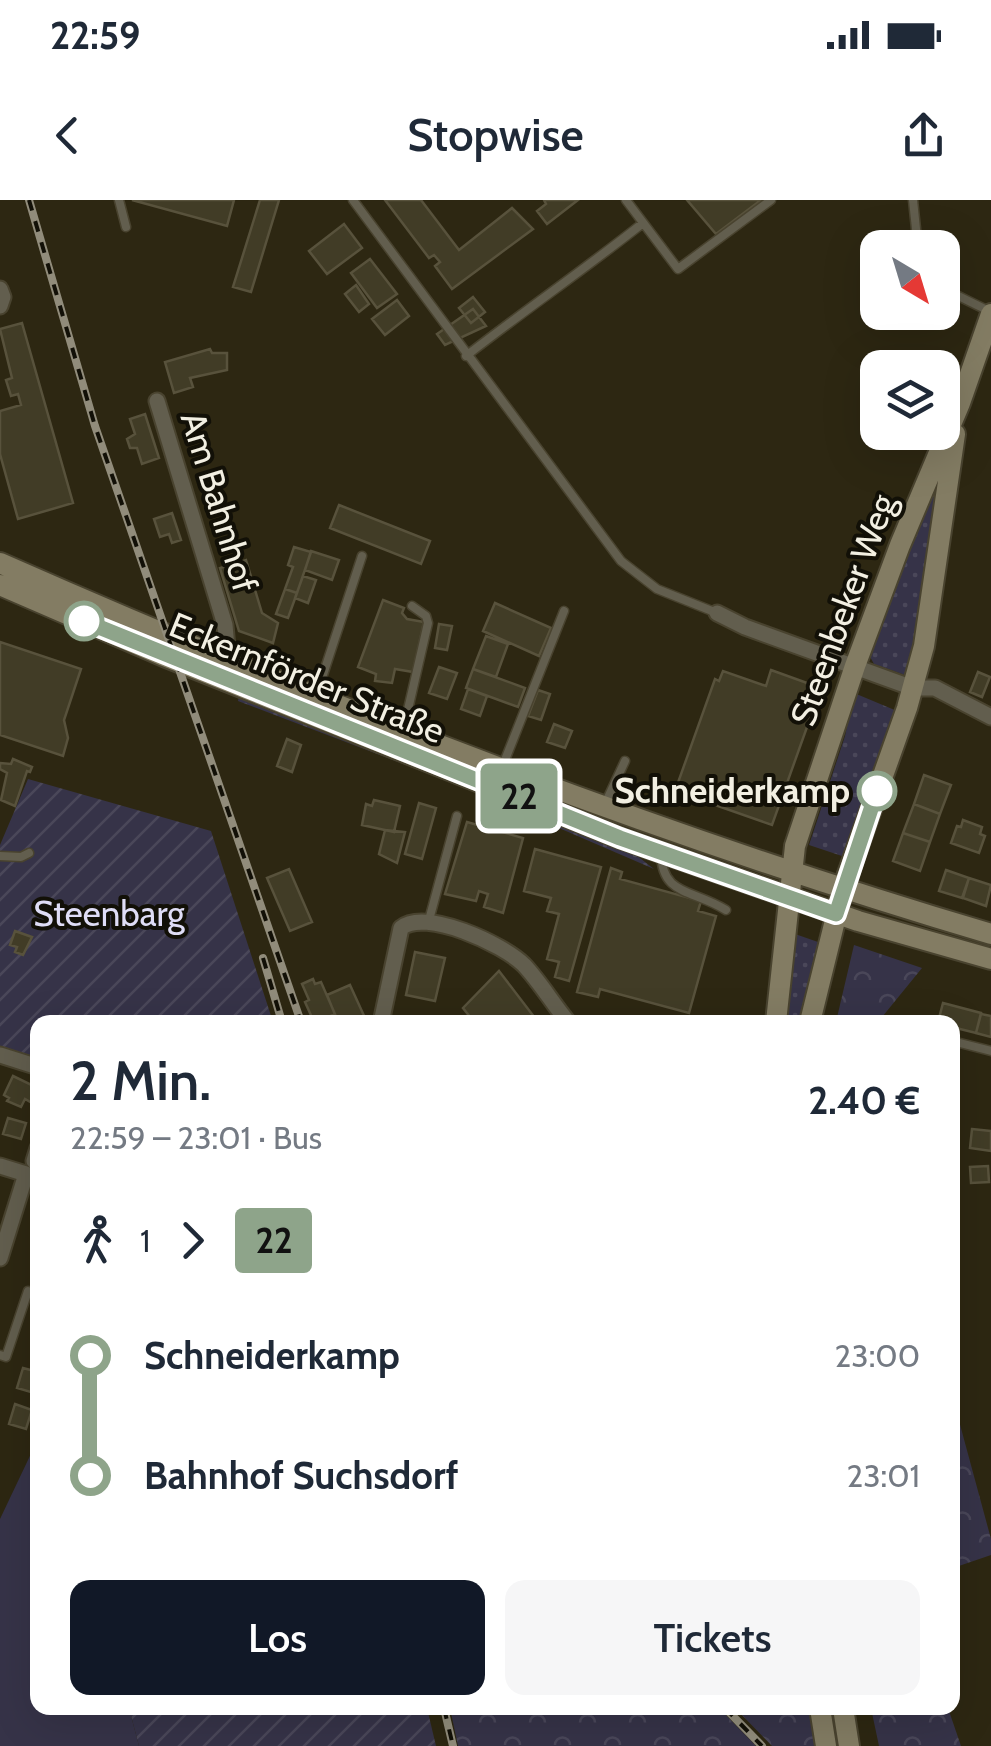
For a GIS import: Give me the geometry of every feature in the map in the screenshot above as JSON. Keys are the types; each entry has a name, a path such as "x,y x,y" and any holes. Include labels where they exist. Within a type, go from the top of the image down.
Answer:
{"main road":[{"name":"Steenbeker Weg","path":"960,403 991,313"},
{"name":"Steenbeker Weg","path":"777,1015 795,846 855,666 940,450"},
{"name":"Steenbeker Weg","path":"812,1015 843,888 913,688 931,609 953,450"},
{"name":"Eckernförder Straße","path":"0,563 221,669"},
{"name":"Eckernförder Straße","path":"0,584 498,776 661,853 836,914 991,959"},
{"name":"Eckernförder Straße","path":"498,776 605,804 843,888 991,934"},
{"path":"821,1715 826,1746"},
{"path":"844,1715 849,1746"}],"street":[{"path":"0,288 0,306"},
{"name":"Am Bahnhof","path":"157,401 225,624 228,648 221,669"},
{"path":"717,613 745,627 913,688 935,688 991,717"},
{"path":"383,1015 401,928 410,921 430,920 506,950 524,966 562,1015"},
{"path":"0,1055 30,1064"},
{"path":"0,1166 26,1174 0,1258"}],"lane":[{"path":"119,200 126,227"},
{"path":"352,200 628,568 657,589 717,613"},
{"path":"626,200 678,269 772,200"},
{"path":"913,200 916,230"},
{"path":"466,356 643,223"},
{"path":"960,297 991,313"},
{"path":"313,705 362,556"},
{"path":"400,739 428,624 426,616 412,606"},
{"path":"498,776 564,611"},
{"path":"605,804 625,761"},
{"path":"430,920 458,816"},
{"path":"0,856 21,857 28,853"},
{"path":"661,853 661,874 670,884 726,910"},
{"path":"960,1043 991,1051"},
{"path":"0,1355 6,1357 28,1292"}],"green space":[{"path":"941,459 928,591 905,675 874,664 868,653"},
{"path":"854,693 897,711 842,856 809,845 845,736"},
{"path":"239,696 636,855 654,869 464,787 238,701"},
{"name":"Steenbarg","path":"28,779 211,831 271,1015 30,1015 30,1062 0,1053 0,845"},
{"path":"795,934 818,942 801,1015 785,1015"},
{"path":"854,945 922,968 884,1015 838,1015"},
{"path":"960,1425 991,1539 991,1555 960,1566"},
{"path":"30,1456 30,1715 131,1715 139,1746 0,1746 0,1519"},
{"path":"131,1715 429,1715 436,1746 139,1746"},
{"path":"451,1715 726,1715 756,1746 458,1746"},
{"path":"742,1715 816,1715 821,1746 772,1746"},
{"path":"872,1715 950,1715 961,1746 879,1746"}],"building":[{"path":"132,200 234,200 227,226"},
{"path":"260,200 279,200 251,292 233,287"},
{"path":"385,200 421,200 459,250 512,208 533,229 452,289 435,266 440,262 434,255 429,258"},
{"path":"544,200 578,200 547,224 537,211 546,204"},
{"path":"687,200 761,200 716,234"},
{"path":"344,224 362,248 327,274 309,251"},
{"path":"370,259 397,294 377,308 351,273"},
{"path":"356,285 369,304 359,312 345,294"},
{"path":"473,297 485,312 471,323 459,308"},
{"path":"397,300 409,316 385,335 372,319"},
{"path":"473,309 486,326 445,345 437,334"},
{"path":"22,323 73,503 18,519 0,454 0,411 21,405 18,394 11,396 6,380 12,378 0,329"},
{"path":"210,349 212,353 227,353 227,370 190,378 193,387 174,393 165,362"},
{"path":"145,414 159,458 142,464 137,448 130,448 127,439 135,434 130,419"},
{"path":"339,505 430,541 421,564 330,528"},
{"path":"172,513 181,540 172,543 169,534 160,537 154,519"},
{"path":"294,547 311,552 297,593 285,589 293,567 288,565"},
{"path":"311,551 339,560 332,580 305,570"},
{"path":"246,560 262,613 278,623 273,643 239,631 220,568"},
{"path":"303,576 316,580 308,603 295,598"},
{"path":"285,589 297,593 288,618 276,614"},
{"path":"383,600 404,608 402,613 407,619 424,622 413,672 395,669 392,683 375,681 376,674 358,667"},
{"path":"495,603 551,628 539,656 483,631"},
{"path":"439,624 452,626 447,650 435,648"},
{"path":"486,636 508,644 496,677 473,669"},
{"path":"0,642 81,669 64,720 68,738 63,756 0,735"},
{"path":"439,667 457,673 447,699 429,693"},
{"path":"473,669 525,688 518,707 466,688"},
{"path":"771,670 821,688 772,825 675,791 715,679 719,681 723,671 766,686"},
{"path":"978,672 990,677 982,697 970,692"},
{"path":"468,689 487,696 480,716 461,709"},
{"path":"538,690 550,694 541,720 528,716"},
{"path":"554,724 572,731 565,748 547,742"},
{"path":"287,739 301,745 292,772 277,766"},
{"path":"13,759 32,767 15,806 1,800 7,773 0,769 0,763 11,764"},
{"path":"924,775 951,785 940,814 914,804"},
{"path":"374,800 400,806 394,832 362,825 366,804 372,806"},
{"path":"419,803 436,808 422,859 405,854"},
{"path":"914,804 940,814 930,842 903,833"},
{"path":"963,820 982,827 980,834 985,836 979,853 951,843"},
{"path":"467,822 523,838 503,913 484,907 488,894 479,891 476,901 445,894"},
{"path":"385,830 405,832 397,863 379,854"},
{"path":"903,833 930,842 920,871 893,861"},
{"path":"535,849 601,867 569,981 555,977 559,962 547,959 559,914 547,911 551,898 524,891"},
{"path":"611,868 622,872 620,879 701,901 698,911 716,916 689,1013 600,989 598,997 577,992"},
{"path":"289,869 312,922 290,931 267,878"},
{"path":"946,870 969,878 962,898 939,891"},
{"path":"969,878 991,885 986,906 963,898"},
{"path":"15,931 32,937 23,955 10,945"},
{"path":"415,952 445,958 435,1001 406,995"},
{"path":"499,971 533,1015 468,1015 463,1008"},
{"path":"313,979 315,984 321,982 335,1014 311,1015 302,984"},
{"path":"350,985 364,1015 335,1015 327,995"},
{"path":"943,1003 981,1013 976,1033 960,1029 960,1015 940,1015"},
{"path":"981,1014 991,1016 991,1037 976,1033"},
{"path":"13,1076 30,1084 30,1102 25,1099 21,1107 7,1101 9,1098 4,1095"},
{"path":"8,1118 26,1123 21,1139 3,1134"},
{"path":"972,1129 991,1131 991,1151 970,1148"},
{"path":"988,1166 989,1182 971,1183 970,1167"},
{"path":"23,1368 30,1370 30,1392 17,1388"},
{"path":"15,1404 30,1409 26,1429 9,1424"}],"railway":[{"path":"29,200 95,426 299,1015"},
{"path":"263,958 280,1015"},
{"path":"446,1715 453,1746"},
{"path":"732,1715 762,1746"}],"bus line":[{"name":"22","path":"84,621 620,838 836,914 877,791"}],"place":[{"name":"Schneiderkamp","path":"877,791"}]}
